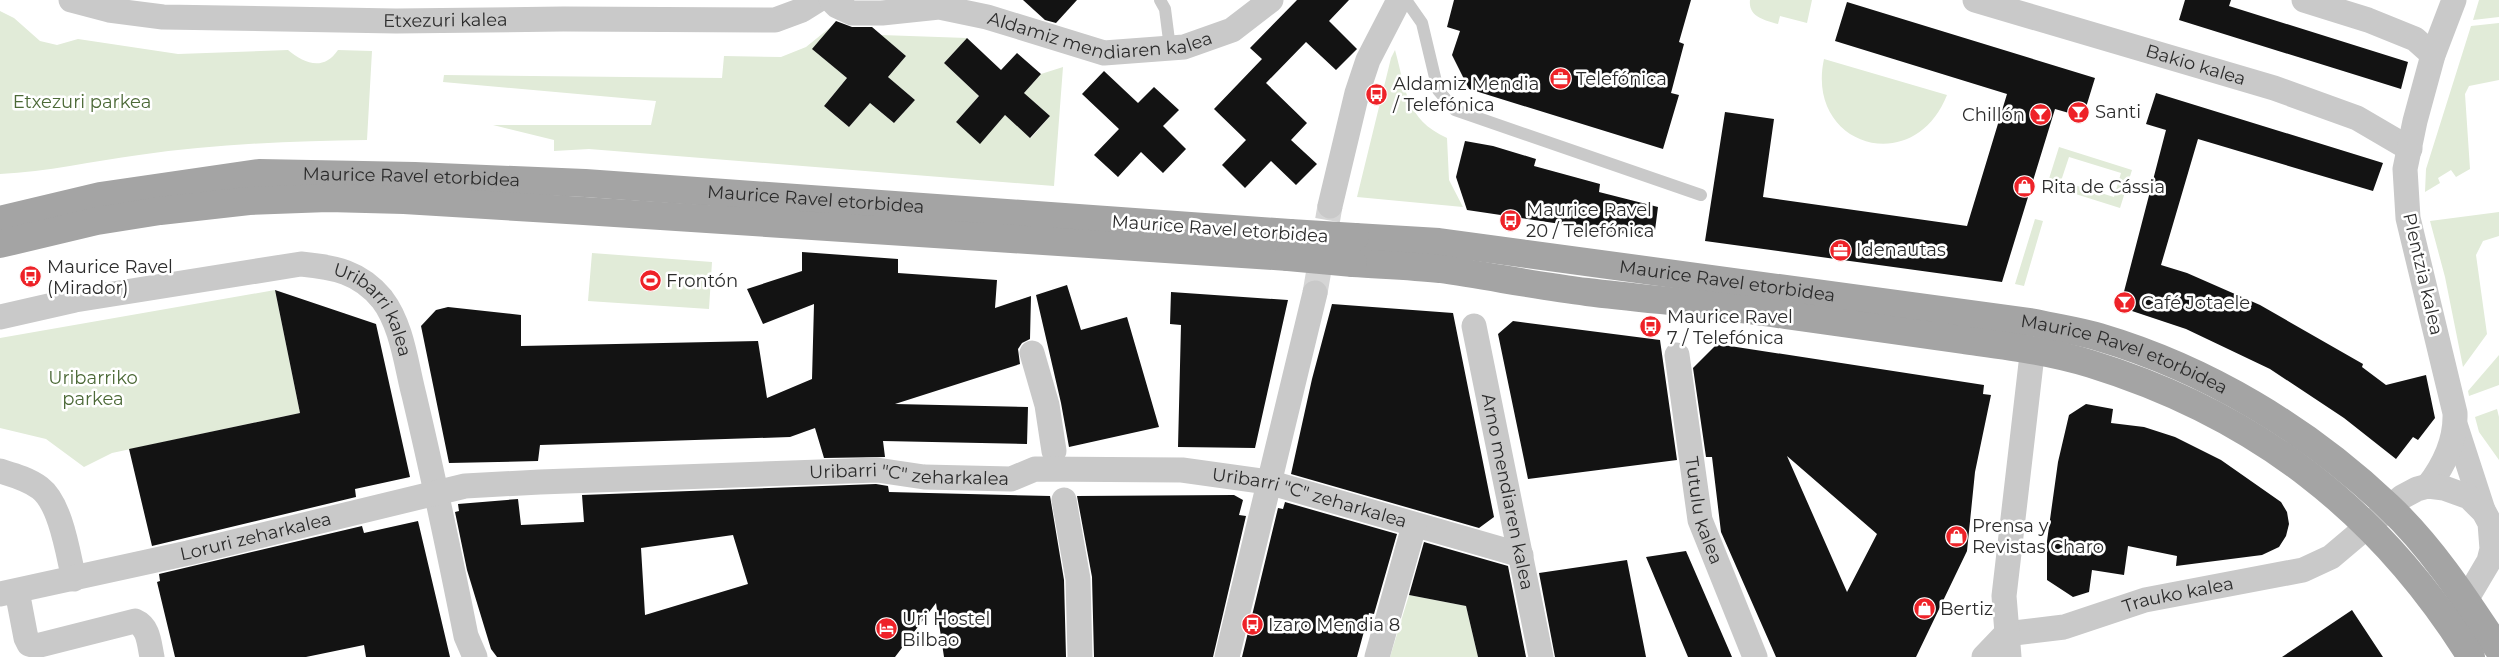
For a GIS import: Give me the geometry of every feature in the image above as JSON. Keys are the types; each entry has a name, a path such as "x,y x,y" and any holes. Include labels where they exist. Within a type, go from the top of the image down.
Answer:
{"main road":[{"name":"Maurice Ravel etorbidea","path":"0,220 100,196 259,173 415,176 585,184 1289,246"},
{"name":"Maurice Ravel etorbidea","path":"0,244 97,221 160,211 249,201 328,198 404,200 1354,250 1439,242 2036,323 2099,337 2184,368 2245,399 2331,457 2389,507 2430,553 2466,600 2499,650"},
{"name":"Maurice Ravel etorbidea","path":"1354,250 1437,269 1587,292 1713,304 2031,350 2090,363 2178,396 2237,425 2314,477 2369,526 2416,578 2451,624 2471,657"}],"street":[{"name":"Etxezuri kalea","path":"71,0 109,10 163,17 396,21 563,18 775,20 802,10 818,0"},
{"name":"Aldamiz mendiaren kalea","path":"831,0 837,6 852,13 882,13 939,7 987,16 1104,53 1184,47 1232,30 1271,0"},
{"path":"1330,206 1357,93 1368,60 1399,0"},
{"name":"Bakio kalea","path":"1975,0 2274,88 2357,118 2410,148"},
{"path":"2304,0 2368,20 2415,39 2433,55"},
{"name":"Plentzia kalea","path":"2428,486 2444,465 2456,428 2455,413 2408,218 2406,169 2433,55 2454,0"},
{"name":"Uribarri kalea","path":"0,317 75,300 301,264 333,267 356,276 372,288 383,300 398,334 437,494 466,636 475,657"},
{"path":"1227,657 1314,293"},
{"path":"1984,657 2008,646 2004,596 2031,350 2036,323"},
{"name":"Arno mendiaren kalea","path":"1474,326 1541,657"},
{"path":"1032,353 1047,405 1054,451"},
{"name":"Tutulu kalea","path":"1676,355 1700,520 1755,657"},
{"path":"2456,428 2492,516 2494,560 2466,600"},
{"name":"Uribarri \"C\" zeharkalea","path":"437,494 465,486 877,470 924,477 1010,479 1035,469 1182,470 1268,482 1414,526 1521,555"},
{"path":"0,471 22,478 41,489 52,502 65,538 74,579"},
{"path":"2428,486 2444,488 2469,496 2492,516"},
{"name":"Trauko kalea","path":"2008,646 2145,600 2303,570 2331,556 2369,526 2389,507 2410,493 2428,486"},
{"name":"Loruri zeharkalea","path":"9,593 437,494"},
{"path":"1064,500 1078,579 1080,657"},
{"path":"1377,657 1414,526"},
{"path":"9,593 29,644 36,646 135,621 142,624 146,630 152,657"}],"lane":[{"path":"1160,0 1165,9 1170,48"},
{"path":"1406,0 1422,23 1438,90 1455,110 1701,195"}],"green space":[{"path":"1750,0 1812,0 1807,23 1780,16 1778,24 1758,17 1750,6"},
{"path":"2479,0 2499,0 2499,17 2473,20"},
{"name":"Etxezuri parkea","path":"0,11 14,18 40,41 57,45 78,39 178,54 288,50 300,59 313,63 326,61 338,50 372,51 367,140 282,142 196,148 35,171 0,174"},
{"path":"2499,23 2499,80 2469,86 2465,94 2470,169 2456,177 2451,170 2438,178 2440,183 2425,192 2426,169 2471,26"},
{"path":"832,26 813,49 847,78 824,106 849,127 870,103 894,123 915,100 888,77 906,56 881,35 967,38 944,63 979,96 956,122 980,143 1005,115 1031,138 1050,116 1024,93 1041,74 1063,67 1054,186 589,149 554,151 554,140 493,125 651,125 656,101 443,82 444,75 722,78 724,56 781,57 806,47"},
{"path":"1395,50 1409,102 1423,122 1447,138 1449,180 1463,207 1357,197 1391,58"},
{"path":"1824,59 1947,95 1931,121 1911,137 1889,143 1866,141 1846,131 1831,113 1822,89"},
{"path":"2059,147 2132,170 2120,208 2047,185","holes":["2069,157 2121,173 2114,197 2061,181"]},
{"path":"2499,212 2499,236 2483,241 2476,255 2487,334 2463,367 2445,277 2430,221"},
{"path":"2035,219 2043,221 2024,286 2015,284"},
{"name":"Frontón","path":"592,253 712,262 709,309 588,301"},
{"name":"Uribarriko parkea","path":"275,290 300,413 112,453 84,467 46,439 0,428 0,338"},
{"path":"2499,355 2499,385 2469,396 2468,391"},
{"path":"2497,409 2499,417 2499,460 2479,432 2475,417"},
{"path":"1409,595 1466,606 1478,657 1390,657"}],"building":[{"path":"1023,0 1077,0 1056,23 1045,20"},
{"path":"1297,0 1349,0 1329,21 1357,49 1336,70 1306,42 1266,83 1307,123 1291,140 1317,164 1296,185 1271,161 1245,188 1222,165 1246,140 1214,109 1262,59 1250,48"},
{"name":"Telefónica","path":"1454,0 1691,0 1679,42 1684,44 1671,93 1679,95 1663,149 1469,89 1452,55 1460,31 1447,27"},
{"path":"2185,0 2231,0 2229,6 2408,62 2401,89 2179,20"},
{"path":"1847,2 2095,78 2083,117 2055,109 2002,282 1705,241 1725,112 1774,119 1763,197 1967,226 2007,94 1835,41"},
{"path":"836,21 852,27 872,27 906,56 888,77 915,100 894,123 870,103 849,127 824,106 847,78 812,49"},
{"path":"967,38 1001,70 1017,53 1041,74 1024,93 1050,116 1030,138 1005,115 980,144 956,122 979,96 944,63"},
{"path":"1104,71 1138,103 1154,87 1179,110 1163,126 1186,149 1163,173 1141,152 1118,177 1094,155 1119,129 1082,94"},
{"path":"2156,93 2383,163 2373,191 2198,139 2161,265 2187,273 2260,305 2363,364 2362,367 2386,385 2426,375 2435,418 2418,440 2413,437 2396,459 2344,418 2270,369 2186,329 2120,307 2166,130 2146,124"},
{"path":"1465,141 1493,146 1536,159 1534,166 1600,184 1599,192 1658,207 1654,238 1467,210 1456,177"},
{"path":"802,252 898,259 898,273 997,280 995,308 1031,296 1030,339 1022,343 1018,349 1020,364 895,404 1028,407 1027,444 883,441 885,457 824,458 815,428 790,437 540,445 538,461 449,463 421,326 436,310 448,307 521,315 521,346 758,341 767,398 812,379 814,304 763,324 747,289 802,271"},
{"path":"1067,285 1081,330 1127,317 1159,427 1069,447 1061,403 1036,295"},
{"path":"275,290 376,324 410,477 355,489 356,497 152,546 129,449 300,413"},
{"path":"1171,292 1288,300 1255,448 1178,447 1181,325 1170,324"},
{"path":"1332,304 1453,313 1494,517 1479,528 1291,474 1312,379"},
{"path":"1513,321 1660,340 1677,460 1528,479 1498,334"},
{"path":"1717,344 1984,385 1983,394 1991,395 1975,472 1967,551 1916,657 1776,657 1721,532 1712,457 1706,457 1693,368","holes":["1787,456 1877,534 1847,592"]},
{"path":"2086,404 2113,409 2111,423 2144,427 2175,437 2221,460 2281,502 2287,512 2289,524 2286,536 2279,547 2262,555 2176,566 2177,556 2128,546 2124,575 2092,570 2089,592 2073,597 2047,580 2047,541 2058,462 2069,415"},
{"path":"876,484 888,486 889,492 1050,496 1064,580 1066,657 944,657 936,603 895,657 497,657 491,649 467,570 455,512 459,511 458,504 518,499 521,525 584,522 582,495","holes":["733,535 748,584 645,615 641,548"]},
{"path":"1234,495 1243,500 1239,515 1246,516 1213,657 1094,657 1092,577 1077,496"},
{"path":"1285,502 1397,534 1374,614 1369,613 1357,657 1242,657 1278,508 1283,509"},
{"path":"418,521 450,657 366,657 364,645 306,657 175,657 157,582 160,581 159,574 362,526 364,533"},
{"path":"1424,542 1508,566 1526,657 1478,657 1466,606 1409,595"},
{"path":"1686,551 1732,657 1688,657 1646,557"},
{"path":"1627,560 1646,657 1555,657 1539,573"},
{"path":"2352,610 2383,657 2282,657"}],"tunnel":[{"path":"1315,293 1330,206"}],"place":[{"name":"Telefónica","path":"1560,79"},
{"name":"Aldamiz Mendia / Telefónica","path":"1377,94"},
{"name":"Santi","path":"2079,112"},
{"name":"Chillón","path":"2041,115"},
{"name":"Rita de Cássia","path":"2025,187"},
{"name":"Maurice Ravel 20 / Telefónica","path":"1510,220"},
{"name":"Idenautas","path":"1840,250"},
{"name":"Maurice Ravel (Mirador)","path":"31,277"},
{"name":"Frontón","path":"650,281"},
{"name":"Café Jotaele","path":"2125,303"},
{"name":"Maurice Ravel 7 / Telefónica","path":"1651,327"},
{"name":"Prensa y Revistas Charo","path":"1956,536"},
{"name":"Bertiz","path":"1924,609"},
{"name":"Izaro Mendia 8","path":"1252,625"},
{"name":"Uri Hostel Bilbao","path":"886,629"}]}
